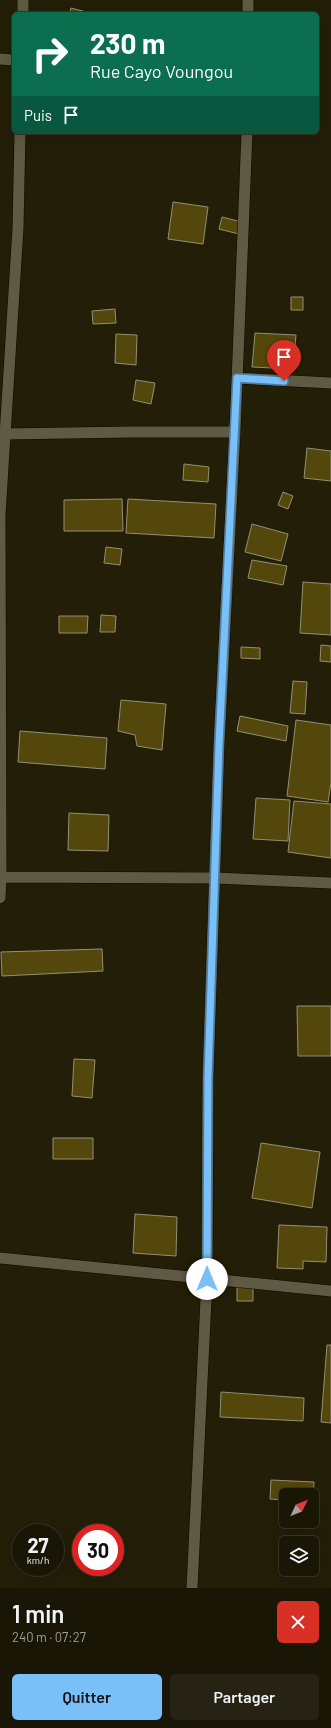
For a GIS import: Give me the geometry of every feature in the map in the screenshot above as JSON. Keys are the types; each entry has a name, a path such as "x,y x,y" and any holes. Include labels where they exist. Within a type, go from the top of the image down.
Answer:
{"street":[{"path":"23,0 23,12"},
{"path":"248,0 248,12"},
{"path":"0,59 12,60"},
{"path":"0,898 0,515 18,228 20,134"},
{"path":"192,1588 207,1279 208,1076 223,633 235,432 247,134"},
{"path":"237,378 331,384"},
{"path":"4,434 235,432"},
{"path":"1,877 215,878 331,883"},
{"path":"0,1258 331,1291"}],"building":[{"path":"71,8 86,12 70,12"},
{"path":"173,202 208,207 203,244 168,239"},
{"path":"222,217 242,222 239,234 219,229"},
{"path":"291,297 303,297 303,310 291,310"},
{"path":"115,309 116,323 93,324 92,311"},
{"path":"255,333 296,335 293,369 252,367"},
{"path":"116,334 137,335 136,365 115,363"},
{"path":"136,380 155,383 151,404 133,400"},
{"path":"307,448 331,451 331,481 304,478"},
{"path":"184,464 209,467 208,482 183,480"},
{"path":"283,492 293,496 288,509 278,505"},
{"path":"122,499 123,531 64,531 64,500"},
{"path":"128,499 216,504 214,538 126,533"},
{"path":"252,524 288,534 281,561 245,552"},
{"path":"106,547 122,549 120,565 104,563"},
{"path":"252,560 287,566 283,585 248,578"},
{"path":"303,582 331,584 331,635 300,633"},
{"path":"101,615 116,616 115,632 100,632"},
{"path":"59,616 88,616 87,633 59,633"},
{"path":"321,645 331,646 331,662 320,661"},
{"path":"241,647 260,648 260,659 241,658"},
{"path":"293,681 307,682 305,714 290,713"},
{"path":"121,700 166,704 162,750 137,746 135,735 118,731"},
{"path":"240,716 288,726 286,741 237,731"},
{"path":"296,720 331,725 331,783 328,802 287,796"},
{"path":"20,731 107,738 105,769 18,762"},
{"path":"256,798 290,800 288,841 253,839"},
{"path":"294,801 331,804 331,858 288,852"},
{"path":"69,813 109,815 108,851 68,850"},
{"path":"102,949 103,971 2,976 1,952"},
{"path":"297,1006 331,1006 331,1056 298,1056"},
{"path":"74,1059 95,1060 92,1098 72,1096"},
{"path":"53,1138 93,1138 93,1159 53,1159"},
{"path":"261,1143 320,1152 312,1208 252,1198"},
{"path":"135,1214 177,1217 176,1256 133,1253"},
{"path":"279,1225 327,1227 326,1262 303,1261 303,1269 277,1268"},
{"path":"237,1287 253,1287 253,1301 237,1301"},
{"path":"327,1345 331,1345 331,1423 321,1422"},
{"path":"221,1392 304,1398 303,1421 220,1417"},
{"path":"271,1480 314,1482 314,1488 279,1488 279,1500 270,1499"}],"route":[{"path":"207,1279 208,1076 219,744 223,633 230,528 237,378 284,381"}]}
